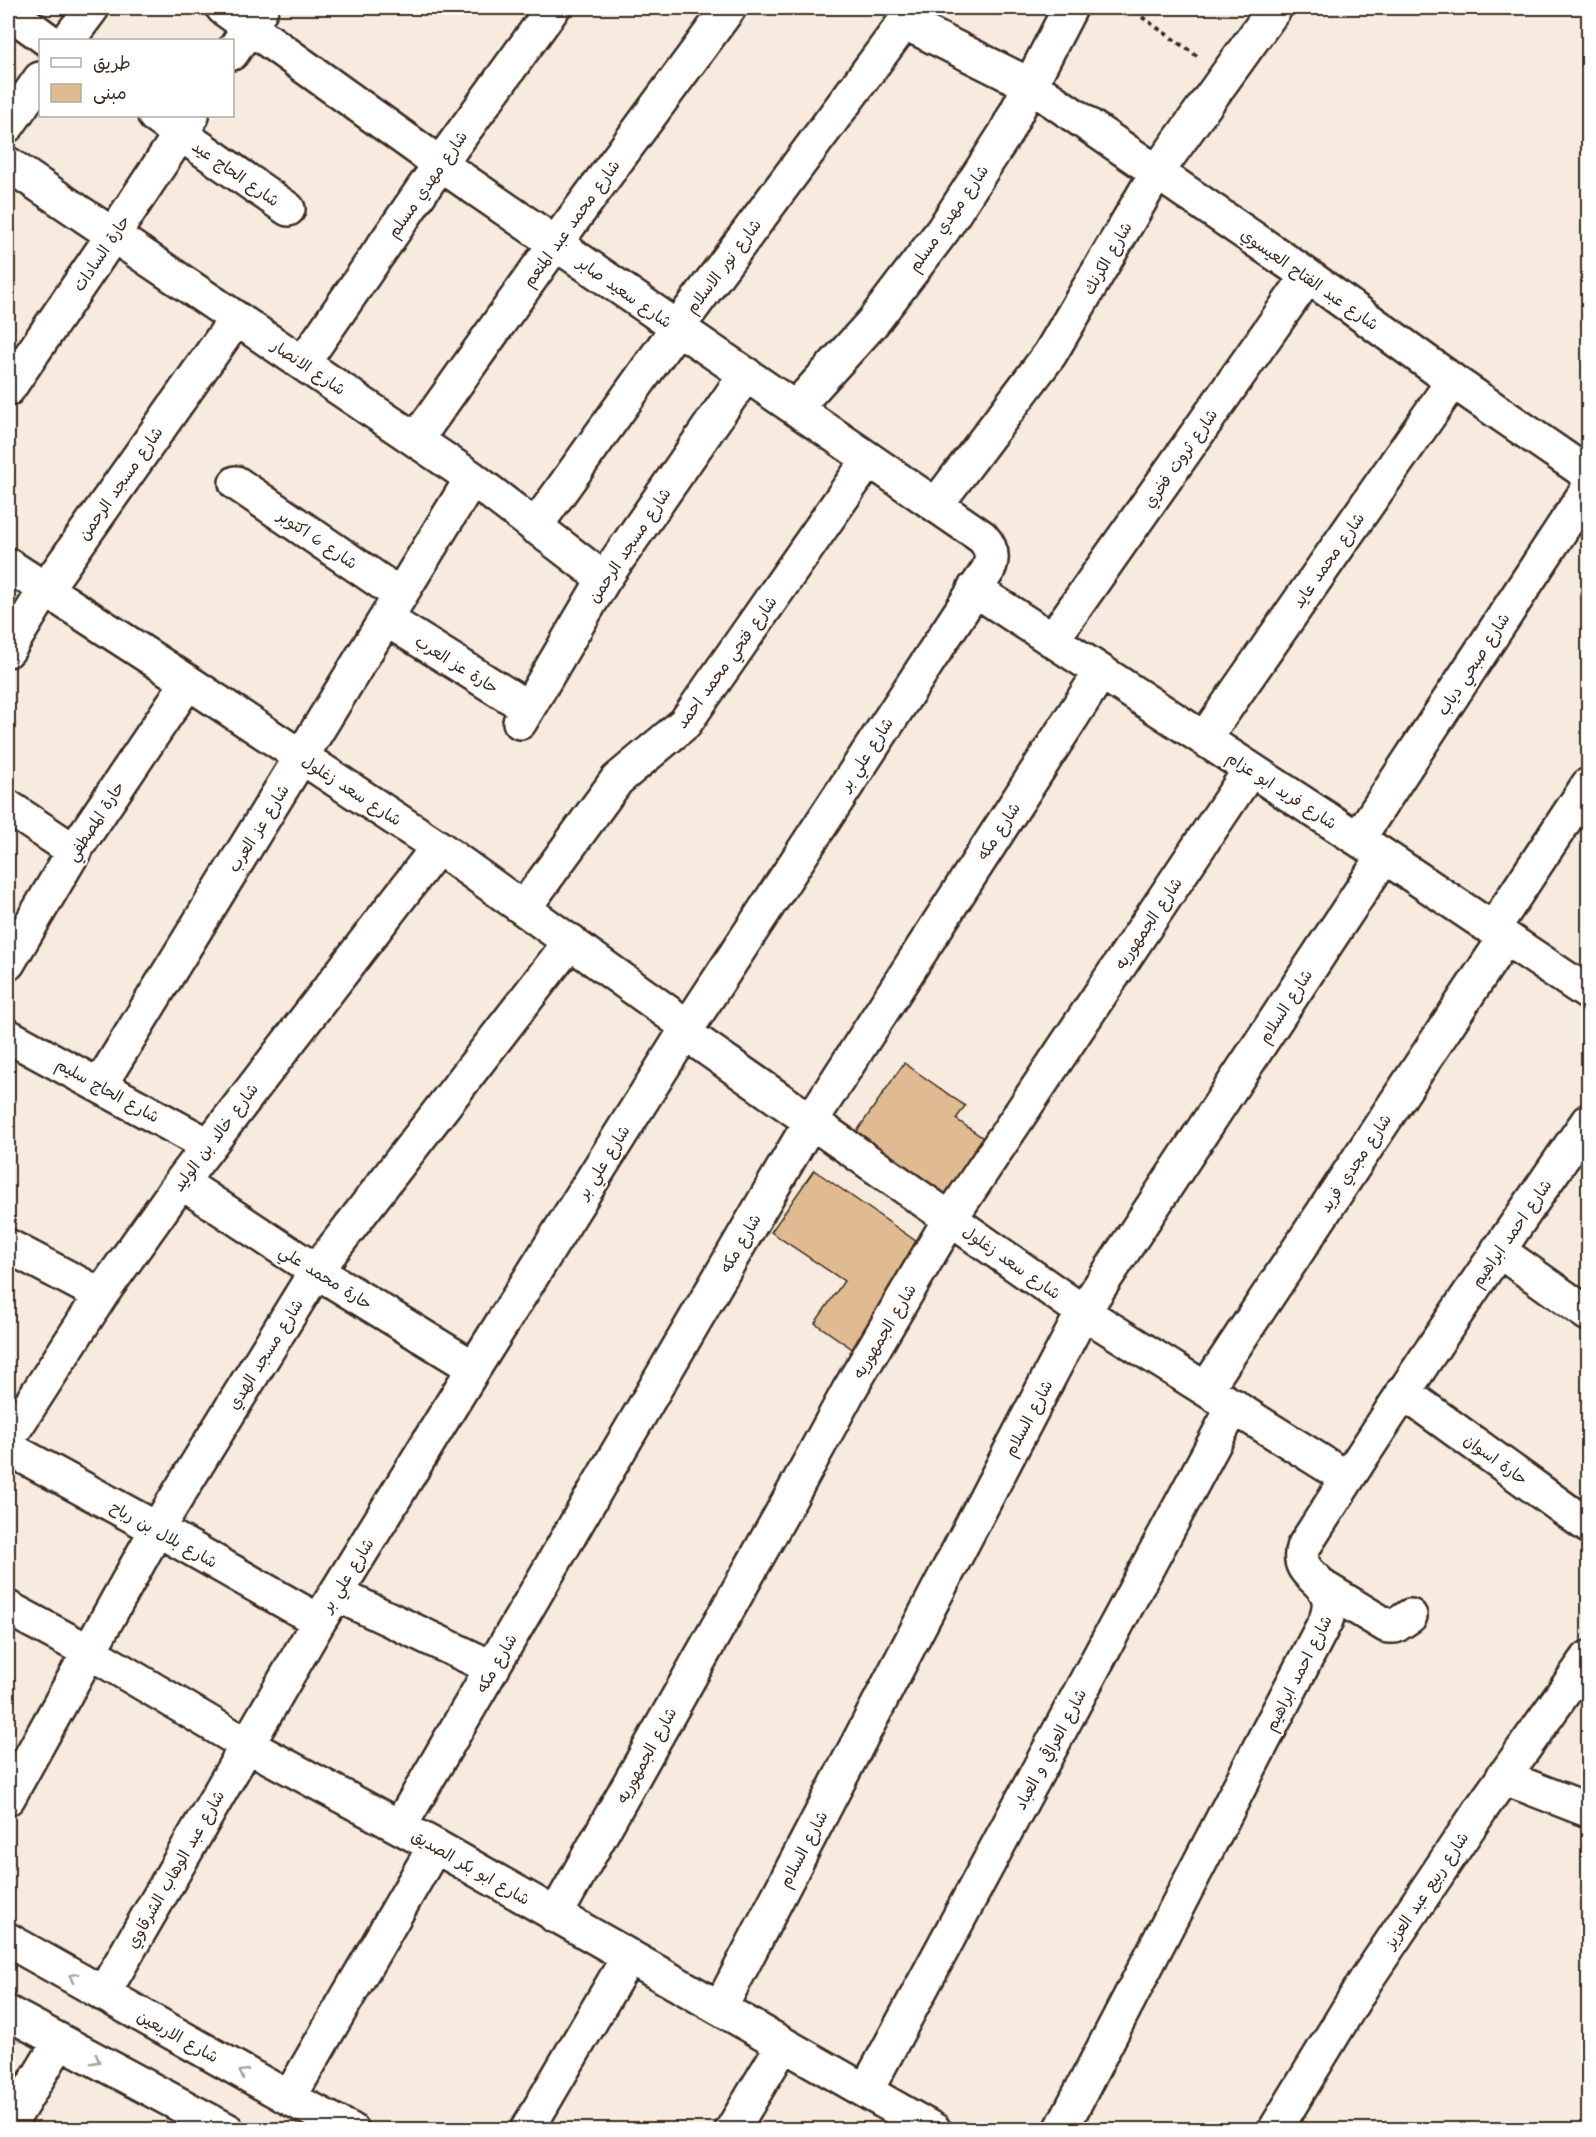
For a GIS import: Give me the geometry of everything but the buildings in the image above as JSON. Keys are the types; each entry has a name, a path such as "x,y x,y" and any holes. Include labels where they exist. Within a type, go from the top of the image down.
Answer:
{"street":[{"path":"69,39 92,8"},
{"name":"شارع سعيد صابر","path":"223,8 248,29 440,164 982,537 992,552 992,561 974,589"},
{"name":"شارع مهدي مسلم","path":"303,363 440,164 553,8"},
{"name":"شارع محمد عبد المنعم","path":"416,440 555,244 729,8"},
{"name":"شارع مهدي مسلم","path":"796,407 873,322 943,230 1005,134 1070,8"},
{"name":"شارع الكرنك","path":"936,505 1050,354 1157,172 1275,8"},
{"path":"8,11 47,39"},
{"name":"شارع عبد الفتاح العيسوي","path":"909,15 1030,85 1308,276 1453,381 1588,474"},
{"name":"شارع نور الاسلام","path":"535,527 677,328 909,15"},
{"path":"8,125 39,80"},
{"name":"شارع الحاج عيد","path":"176,121 288,209"},
{"name":"حارة السادات","path":"8,389 113,235 176,121"},
{"name":"شارع الانصار","path":"8,164 472,478 604,579"},
{"name":"شارع ثروت فخري","path":"1052,640 1308,276"},
{"name":"شارع مسجد الرحمن","path":"8,650 45,590 236,319"},
{"name":"شارع مسجد الرحمن","path":"524,715 604,579 746,374"},
{"name":"شارع محمد عايد","path":"1204,739 1453,381"},
{"name":"شارع فتحي محمد احمد","path":"524,908 617,780 685,723 869,459"},
{"name":"شارع عز العرب","path":"100,1085 472,478"},
{"name":"شارع 6 اكتوبر","path":"236,483 393,607"},
{"name":"شارع صبحي دياب","path":"1371,848 1588,489"},
{"name":"شارع سعد زغلول","path":"8,565 438,847 570,941 686,1030 811,1121 1083,1312 1347,1478"},
{"name":"شارع فريد ابو عزام","path":"974,589 1371,848 1588,993"},
{"name":"شارع علي بر","path":"247,1745 327,1607 686,1030 974,589"},
{"name":"حارة عز العرب","path":"393,607 524,715"},
{"name":"شارع مكه","path":"400,1826 811,1121 1101,672"},
{"name":"حارة المصطفي","path":"8,963 74,851 188,682"},
{"name":"شارع الجمهوريه","path":"555,1916 848,1392 950,1219 1250,770"},
{"name":"شارع مجدي فريد","path":"1206,1389 1499,934 1588,785"},
{"path":"8,807 74,851"},
{"name":"شارع خالد بن الوليد","path":"8,1439 102,1295 181,1182 438,847"},
{"name":"شارع السلام","path":"720,2008 1083,1312 1371,848"},
{"name":"شارع مسجد الهدي","path":"8,1798 157,1529 316,1271 570,941"},
{"name":"شارع الحاج سليم","path":"8,1036 208,1145"},
{"name":"شارع احمد ابراهيم","path":"1061,2130 1326,1620 1330,1609 1326,1589 1306,1570 1301,1555 1303,1548 1403,1392 1588,1121"},
{"name":"حارة محمد علي","path":"181,1182 316,1271 474,1368"},
{"path":"8,1246 102,1295"},
{"path":"1498,1250 1588,1314"},
{"name":"حارة اسوان","path":"1403,1392 1588,1526"},
{"name":"شارع العراقي و العباد","path":"866,2091 1234,1406"},
{"name":"شارع بلال بن رباح","path":"8,1448 157,1529 327,1607 492,1668"},
{"path":"1326,1589 1387,1626 1395,1626 1410,1616"},
{"name":"شارع ابو بكر الصديق","path":"8,1608 90,1652 247,1745 400,1826 934,2130"},
{"name":"شارع ربيع عبد العزيز","path":"1275,2130 1366,1980 1503,1777 1588,1658"},
{"name":"شارع عبد الوهاب الشرقاوي","path":"103,1994 247,1745"},
{"path":"1503,1777 1588,1810"},
{"path":"289,2098 435,1846"},
{"name":"شارع الاربعين","path":"8,1940 289,2098 351,2130"},
{"path":"527,2130 629,1956"},
{"path":"8,2013 227,2130"},
{"path":"8,2127 60,2041"},
{"path":"732,2130 783,2045"}],"path":[{"path":"1142,17 1225,76"}]}
